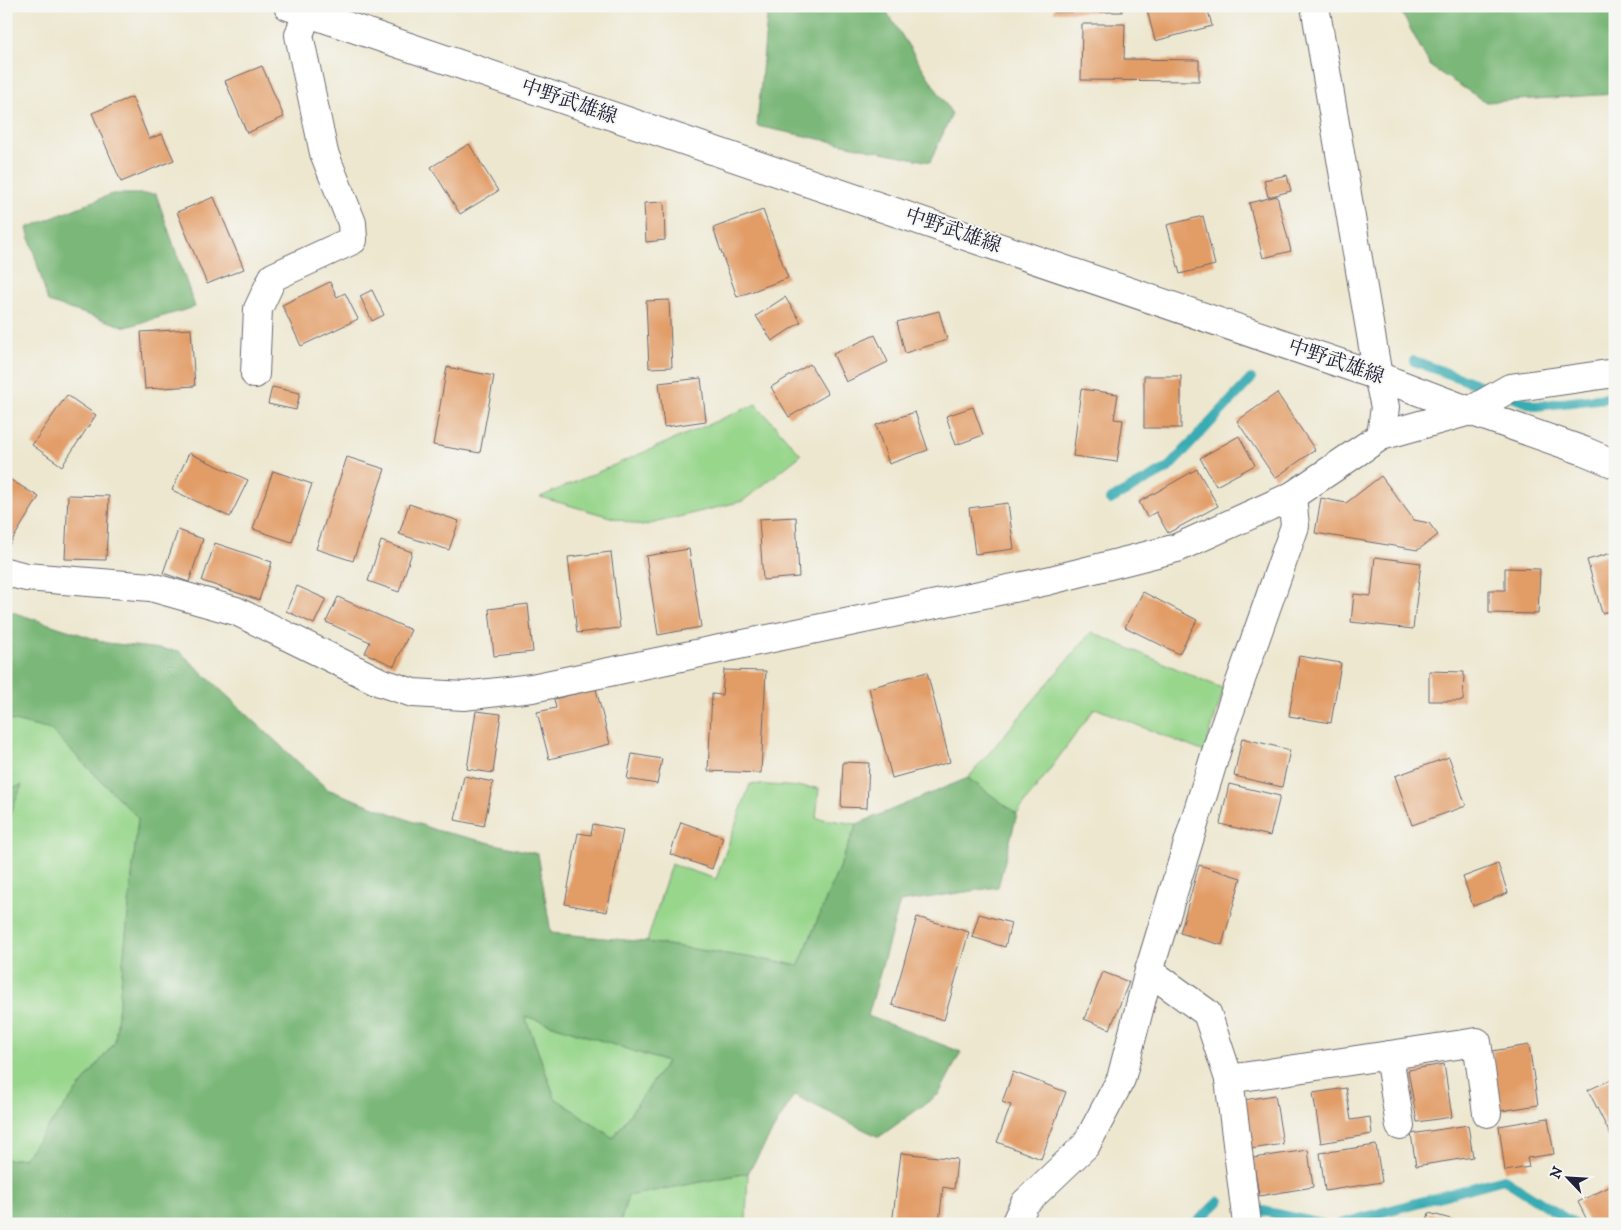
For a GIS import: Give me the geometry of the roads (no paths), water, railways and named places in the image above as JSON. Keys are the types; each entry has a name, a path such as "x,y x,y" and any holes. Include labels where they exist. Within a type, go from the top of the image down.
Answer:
{"street":[{"path":"1315,6 1378,376 1385,407 1381,436"},
{"path":"255,374 258,309 273,277 353,240 352,223 324,153 298,35 297,10"},
{"name":"中野武雄線","path":"297,10 1378,376 1470,412 1584,451 1615,464"},
{"path":"6,572 26,577 151,587 236,611 388,685 413,693 464,696 532,688 1047,581 1177,548 1292,496 1381,436 1470,412 1510,388 1615,373"},
{"path":"1015,1224 1025,1203 1086,1145 1121,1079 1149,971 1220,740 1295,526 1292,496"},
{"path":"1149,971 1207,1013 1229,1079 1247,1224"},
{"path":"1229,1079 1477,1042 1487,1113"},
{"path":"1389,1055 1400,1126"}],"waterway":[{"path":"1414,361 1536,406 1615,397"},
{"path":"1110,500 1168,468 1251,379"},
{"path":"1340,1224 1504,1179 1574,1224"},
{"path":"1195,1224 1219,1201"},
{"path":"1259,1210 1322,1224"}]}
